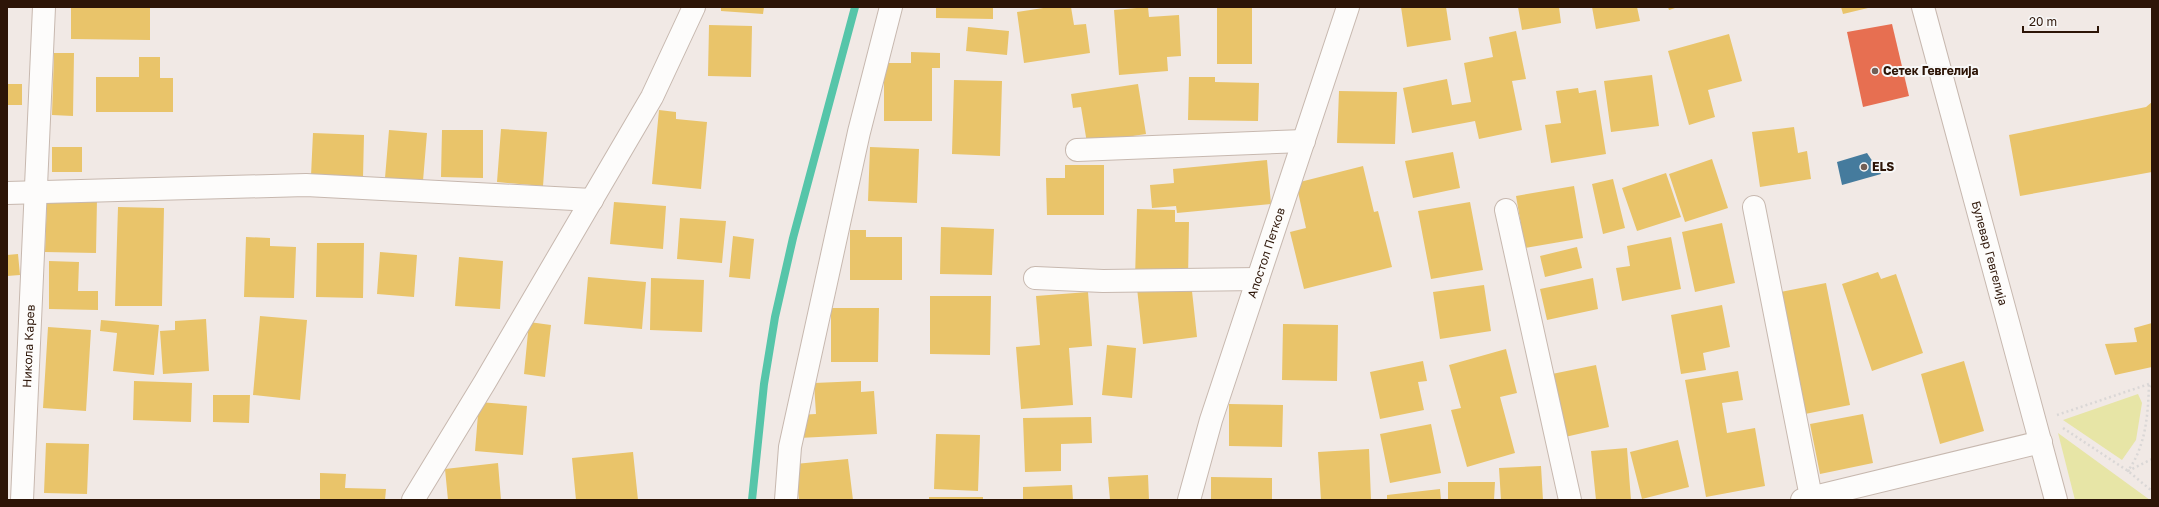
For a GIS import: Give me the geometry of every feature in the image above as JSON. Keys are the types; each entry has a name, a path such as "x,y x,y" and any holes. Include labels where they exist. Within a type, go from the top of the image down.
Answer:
{"street":[{"name":"Никола Карев","path":"22,500 44,7"},
{"path":"413,500 485,382 652,98 694,7"},
{"path":"786,500 790,447 860,132 890,7"},
{"name":"Апостол Петков","path":"1188,500 1211,420 1348,7"},
{"name":"Булевар Гевгелија","path":"1923,7 2056,500"},
{"path":"1077,150 1304,141"},
{"path":"7,193 306,184 592,200"},
{"path":"1754,207 1807,499 2041,442"},
{"path":"1506,210 1570,500"},
{"path":"1035,278 1103,281 1258,278"}],"path":[{"path":"2054,416 2151,384"},
{"path":"2128,471 2137,457 2144,437 2151,384"},
{"path":"2060,427 2128,471 2152,491"},
{"path":"2128,471 2152,459"}],"shaded area":[{"path":"2138,394 2142,403 2136,440 2122,460 2063,420"},
{"path":"2058,433 2150,500 2075,500"}],"building: Homes":[{"path":"71,7 150,7 150,40 71,39"},
{"path":"721,7 764,7 763,14 721,11"},
{"path":"936,7 993,7 993,19 936,18"},
{"path":"1050,7 1071,7 1074,25 1086,24 1090,53 1024,63 1017,12"},
{"path":"1148,7 1149,17 1179,15 1181,56 1167,57 1168,71 1119,75 1114,10"},
{"path":"1217,7 1252,7 1252,64 1217,64"},
{"path":"1401,7 1446,7 1451,40 1407,47"},
{"path":"1518,7 1559,7 1561,23 1522,30"},
{"path":"1592,7 1637,7 1640,21 1596,29"},
{"path":"1668,7 1678,7 1669,10"},
{"path":"1841,7 1868,7 1868,8 1843,14"},
{"path":"709,25 752,26 751,77 708,76"},
{"path":"968,27 1009,31 1007,55 966,51"},
{"path":"1516,31 1526,79 1512,81 1522,130 1479,139 1475,121 1412,133 1403,88 1447,79 1452,105 1471,102 1464,63 1493,57 1489,37"},
{"path":"1729,34 1742,81 1708,90 1715,117 1689,125 1668,51"},
{"path":"911,52 940,53 940,68 932,68 932,121 884,121 884,63 911,63"},
{"path":"54,53 74,53 73,116 52,115"},
{"path":"139,57 160,57 160,78 173,78 173,112 96,112 96,77 139,77"},
{"path":"1652,75 1659,126 1611,132 1604,81"},
{"path":"1189,77 1215,77 1215,82 1259,83 1258,121 1188,120"},
{"path":"954,80 1002,81 1000,156 952,154"},
{"path":"7,84 22,84 22,105 7,105"},
{"path":"1138,84 1146,134 1087,143 1081,107 1073,108 1071,94"},
{"path":"1578,88 1579,93 1596,90 1606,154 1551,163 1545,125 1561,123 1556,91"},
{"path":"1339,91 1397,92 1395,144 1337,143"},
{"path":"2152,102 2152,172 2020,196 2009,135 2146,107"},
{"path":"659,110 676,112 676,119 707,122 701,189 652,184"},
{"path":"1794,127 1798,153 1807,151 1811,179 1760,187 1752,132"},
{"path":"501,129 547,132 543,186 497,182"},
{"path":"389,130 427,133 423,181 385,178"},
{"path":"442,130 483,130 483,178 441,177"},
{"path":"313,133 364,135 363,178 311,176"},
{"path":"52,147 82,147 82,172 52,172"},
{"path":"870,147 919,149 917,203 868,201"},
{"path":"1453,152 1460,188 1413,198 1405,161"},
{"path":"1712,159 1728,208 1685,222 1669,174"},
{"path":"1267,160 1271,204 1177,213 1176,206 1152,208 1150,185 1174,183 1173,169"},
{"path":"1065,165 1104,165 1104,215 1047,215 1046,178 1065,178"},
{"path":"1363,166 1374,212 1378,211 1392,267 1304,289 1290,232 1306,228 1296,183"},
{"path":"1666,173 1681,217 1637,231 1622,188"},
{"path":"1613,179 1625,228 1603,234 1592,184"},
{"path":"1574,186 1583,238 1525,248 1516,196"},
{"path":"47,197 97,198 96,253 45,252"},
{"path":"614,202 666,206 663,249 610,244"},
{"path":"1470,202 1483,270 1431,279 1418,211"},
{"path":"118,207 164,208 162,306 115,306"},
{"path":"1137,209 1175,210 1175,222 1189,222 1188,279 1135,278"},
{"path":"680,218 726,221 722,263 677,259"},
{"path":"1722,223 1735,283 1695,292 1682,232"},
{"path":"941,227 994,229 992,275 940,274"},
{"path":"850,230 866,230 866,237 902,237 902,280 850,280"},
{"path":"733,236 754,239 750,279 729,277"},
{"path":"246,237 270,238 270,246 296,247 294,298 244,297"},
{"path":"1671,237 1681,289 1622,301 1616,268 1630,266 1627,246"},
{"path":"317,243 364,243 363,298 316,297"},
{"path":"1577,247 1582,268 1545,277 1540,256"},
{"path":"380,252 417,255 414,297 377,294"},
{"path":"18,254 20,275 7,276 7,255"},
{"path":"459,257 503,261 500,309 455,306"},
{"path":"49,261 79,262 78,291 98,291 98,310 49,309"},
{"path":"1878,272 1881,279 1896,274 1923,353 1872,371 1842,284"},
{"path":"588,277 646,282 642,329 584,324"},
{"path":"651,278 704,280 702,332 650,330"},
{"path":"1593,278 1598,309 1547,320 1540,289"},
{"path":"1191,282 1197,337 1143,344 1137,288"},
{"path":"1826,283 1850,405 1800,415 1775,293"},
{"path":"1484,285 1491,331 1440,339 1433,292"},
{"path":"1088,292 1092,346 1069,348 1073,405 1021,409 1016,347 1040,345 1036,296"},
{"path":"930,296 991,296 990,355 930,354"},
{"path":"1722,305 1730,347 1703,353 1706,370 1681,374 1671,315"},
{"path":"831,308 879,308 878,362 831,362"},
{"path":"260,316 307,320 300,400 253,395"},
{"path":"206,319 209,371 163,374 160,331 175,330 175,321"},
{"path":"101,320 159,325 154,375 113,371 117,333 100,331"},
{"path":"529,322 551,325 545,377 524,374"},
{"path":"2152,323 2152,367 2115,375 2105,344 2137,342 2134,328"},
{"path":"1283,324 1338,325 1337,381 1282,380"},
{"path":"48,327 91,330 86,411 43,408"},
{"path":"1107,345 1136,348 1132,398 1102,395"},
{"path":"1506,349 1517,393 1500,397 1515,453 1467,467 1451,410 1461,408 1449,365"},
{"path":"1423,361 1427,381 1418,382 1424,410 1380,419 1370,372"},
{"path":"1964,361 1984,431 1940,444 1921,374"},
{"path":"1596,365 1609,427 1565,437 1552,374"},
{"path":"1738,371 1743,400 1722,403 1727,433 1755,428 1765,486 1706,497 1685,380"},
{"path":"134,381 192,383 191,422 133,420"},
{"path":"861,381 861,392 874,391 877,434 799,438 797,415 816,414 814,383"},
{"path":"213,395 250,395 249,423 213,422"},
{"path":"479,402 527,406 523,455 475,451"},
{"path":"1229,404 1283,405 1282,447 1229,446"},
{"path":"1863,414 1873,463 1820,474 1810,424"},
{"path":"1091,417 1092,443 1061,444 1061,471 1025,472 1023,418"},
{"path":"1431,424 1441,473 1390,483 1380,434"},
{"path":"936,434 980,435 978,491 934,489"},
{"path":"1678,440 1689,487 1642,499 1630,452"},
{"path":"46,443 89,444 87,494 44,493"},
{"path":"1627,448 1631,500 1596,500 1591,451"},
{"path":"1369,449 1371,500 1321,500 1318,452"},
{"path":"633,452 638,500 576,500 572,458"},
{"path":"848,459 853,500 799,500 795,464"},
{"path":"498,463 501,500 448,500 445,469"},
{"path":"1541,466 1543,500 1501,500 1499,468"},
{"path":"320,473 346,474 345,488 386,489 385,500 320,500"},
{"path":"1148,475 1149,500 1110,500 1108,477"},
{"path":"1211,477 1272,478 1272,500 1211,500"},
{"path":"1448,482 1495,482 1494,500 1448,500"},
{"path":"1072,485 1073,500 1023,500 1023,487"},
{"path":"1440,489 1441,500 1387,500 1387,495"},
{"path":"929,497 983,497 983,500 929,500"}],"building: Shops":[{"path":"1892,24 1909,96 1863,107 1847,32"}],"building: Public":[{"path":"1867,153 1881,174 1842,185 1837,162"}],"waterway":[{"path":"752,500 764,384 775,317 793,238 855,7"}],"place":[{"name":"Сетек Гевгелија","path":"1875,71"},
{"name":"ELS","path":"1864,167"}]}
